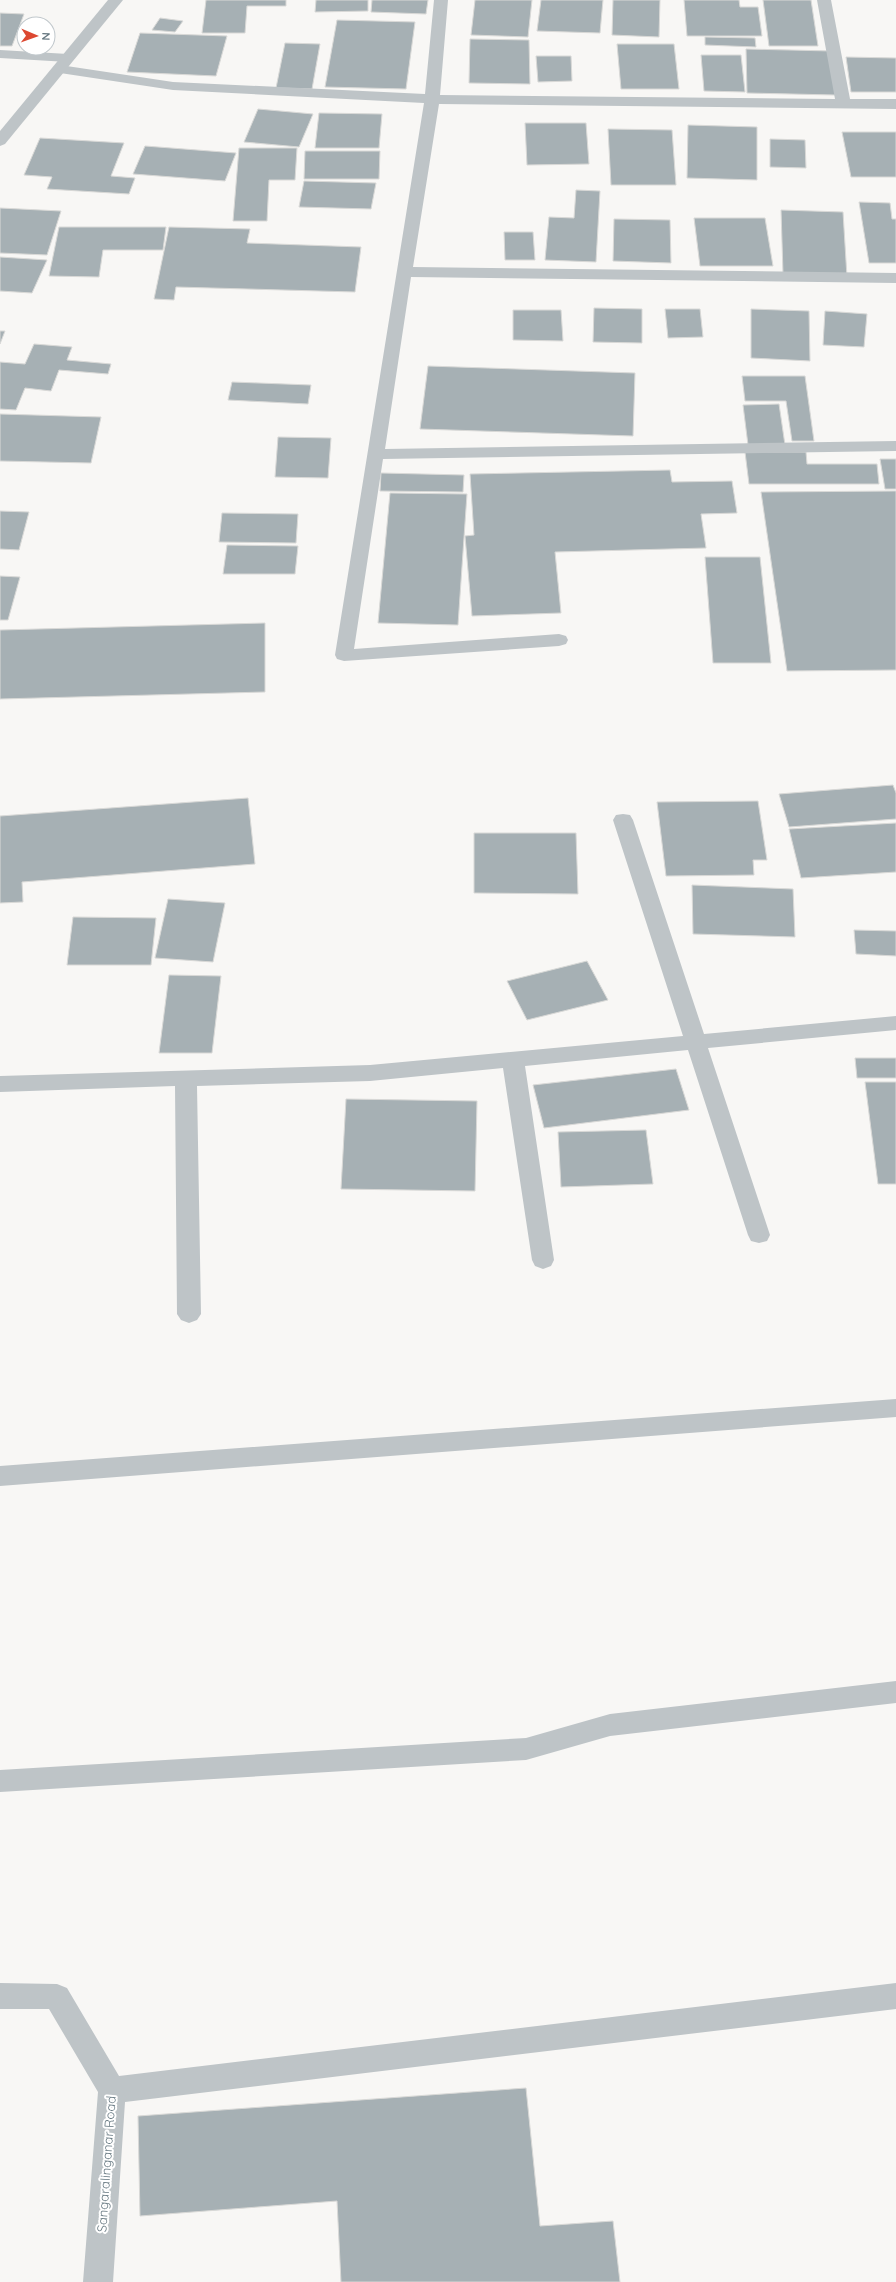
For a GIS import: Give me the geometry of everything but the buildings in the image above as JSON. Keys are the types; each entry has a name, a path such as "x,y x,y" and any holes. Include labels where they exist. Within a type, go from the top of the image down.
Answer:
{"street":[{"path":"0,141 116,0"},
{"path":"441,0 432,99 344,655 558,640"},
{"path":"824,0 843,104"},
{"path":"0,54 64,64 173,86 432,99 896,104"},
{"path":"404,272 896,278"},
{"path":"375,454 896,446"},
{"path":"623,820 760,1235"},
{"path":"0,1084 370,1073 896,1023"},
{"path":"513,1060 543,1260"},
{"path":"186,1079 189,1314"},
{"path":"0,1476 896,1408"},
{"path":"0,1781 526,1749 610,1726 896,1692"},
{"name":"Sangaralinganar Road","path":"0,1996 57,1997 112,2090 98,2282"},
{"path":"112,2090 896,1996"}]}
